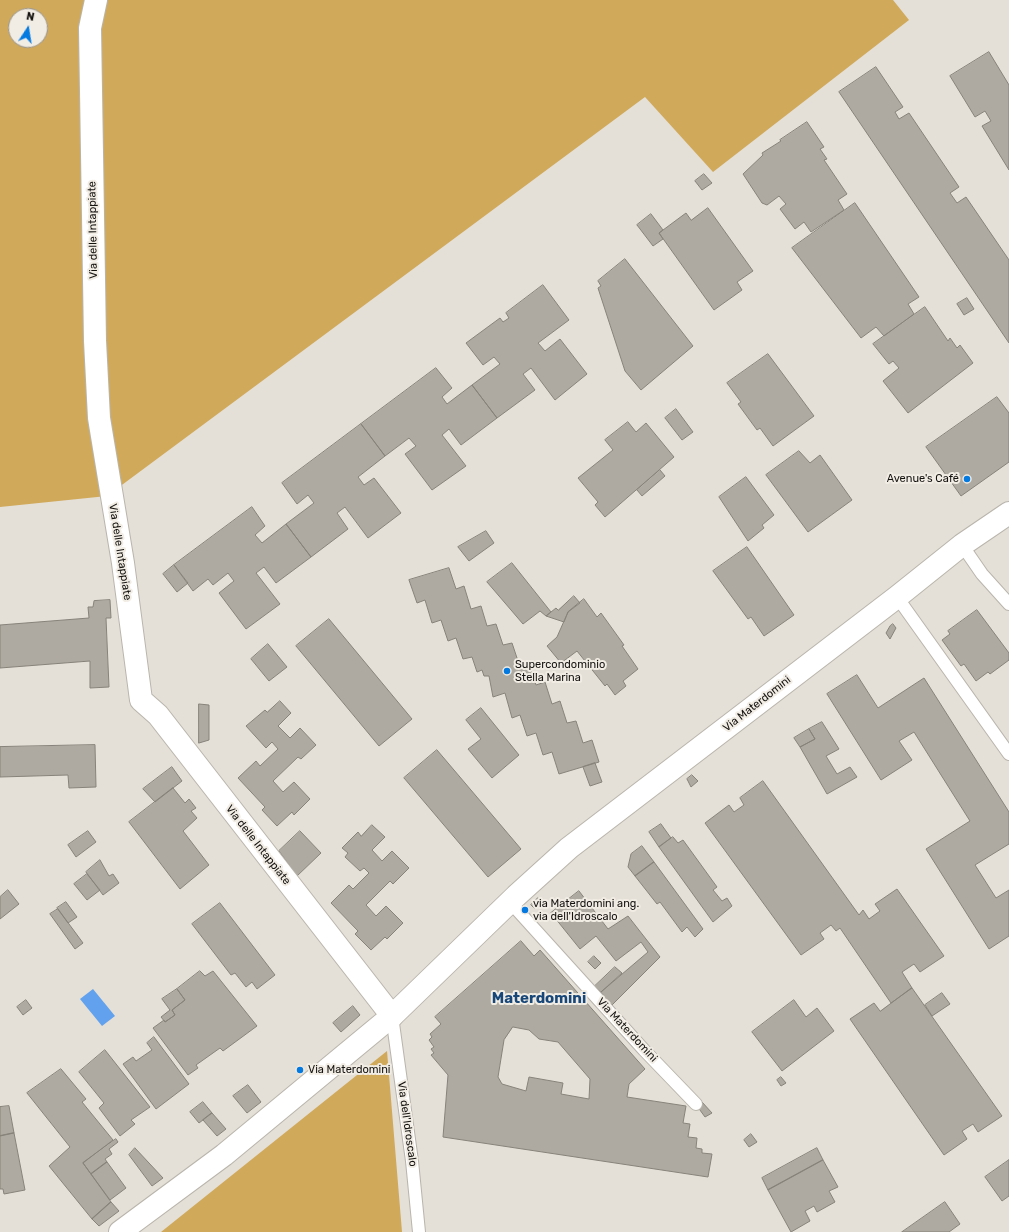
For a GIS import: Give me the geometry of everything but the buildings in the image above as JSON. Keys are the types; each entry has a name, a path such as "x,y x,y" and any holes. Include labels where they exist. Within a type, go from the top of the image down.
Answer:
{"street":[{"name":"Via delle Intappiate","path":"96,0 90,28 95,341 99,418 123,563 141,700 158,716 392,1016"},
{"name":"Via Materdomini","path":"120,1232 224,1155 392,1016 510,902 569,848 897,597 962,545 1009,513"}],"lane":[{"path":"962,545 982,574 1009,604"},
{"path":"897,597 1009,754"},
{"name":"Via Materdomini","path":"510,902 644,1050 696,1104"},
{"name":"Via dell'Idroscalo","path":"392,1016 412,1161 419,1232"}],"shaded area":[{"path":"0,0 893,0 909,20 713,172 645,97 107,496 0,507"},
{"path":"387,1051 402,1232 161,1232"}],"water":[{"path":"93,989 115,1016 102,1026 80,999"}],"place":[{"name":"Avenue's Café","path":"967,479"},
{"name":"Supercondominio Stella Marina","path":"507,671"},
{"name":"via Materdomini ang. via dell'Idroscalo","path":"525,910"},
{"name":"Via Materdomini","path":"300,1070"}],"district":[{"name":"Materdomini","path":"539,999"}]}
